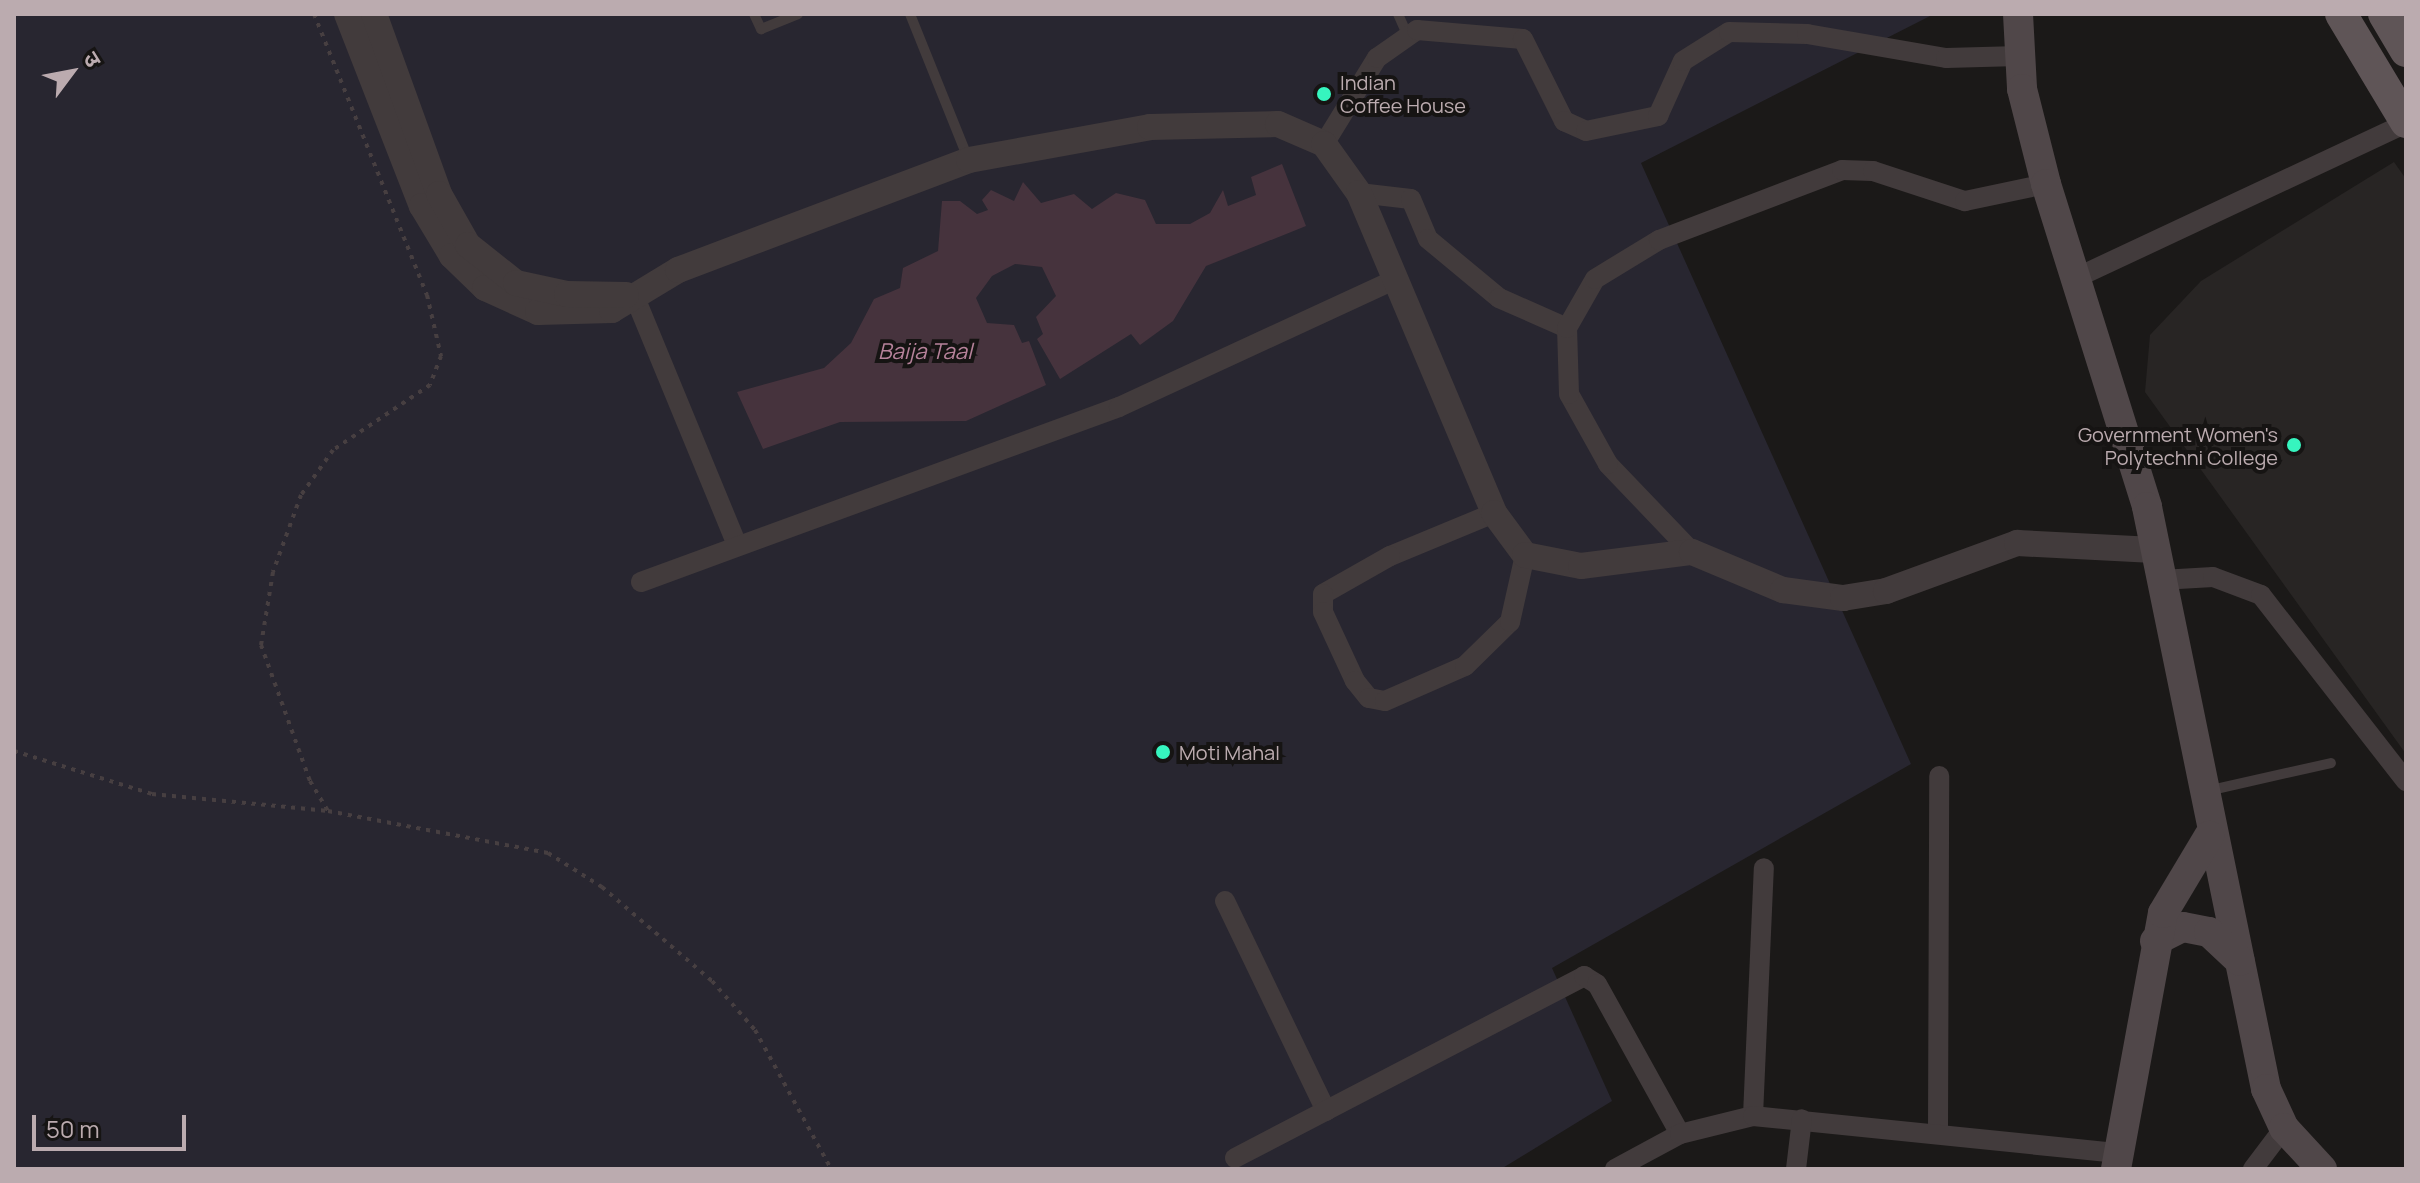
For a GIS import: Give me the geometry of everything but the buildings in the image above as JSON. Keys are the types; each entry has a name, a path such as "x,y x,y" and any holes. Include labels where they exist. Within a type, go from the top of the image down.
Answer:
{"main road":[{"path":"2341,14 2406,122"},
{"path":"2384,14 2406,51"},
{"path":"2018,34 2046,184 2080,276 2154,550 2209,836 2242,963 2266,1089 2284,1128 2329,1168"},
{"path":"2117,1161 2155,941 2163,913 2209,836"},
{"path":"2155,941 2183,927 2209,932 2242,963"}],"street":[{"path":"347,14 422,206 452,256 485,288 538,312 612,310 634,295 771,232 969,160 1150,127 1243,121 1278,124 1324,144 1359,193 1398,278 1494,513 1525,555 1581,566 1692,552"},
{"path":"374,14 439,194 468,245 516,283 567,294 634,295"},
{"path":"1324,144 1377,58 1407,25 1523,39 1564,121 1586,131 1658,116 1683,61 1729,32 1807,34 1946,58 2018,34"},
{"path":"2080,276 2406,122"},
{"path":"2046,184 1965,201 1873,171 1817,177 1617,262 1577,301 1567,328 1564,363 1581,426 1692,552 1783,590 1843,598 1886,591 2017,543 2154,550"},
{"path":"1359,193 1411,199 1428,239 1499,298 1567,328"},
{"path":"641,582 736,542 1119,407 1398,278"},
{"path":"634,295 736,542"},
{"path":"1494,513 1390,556 1323,594 1323,612 1355,681 1369,698 1385,701 1465,666 1494,644 1510,622 1525,555"},
{"path":"2161,580 2213,577 2261,595 2406,781"},
{"path":"1938,1130 1939,776"},
{"path":"1753,1116 1764,868"},
{"path":"1225,901 1326,1111"},
{"path":"1235,1158 1584,976 1597,984 1680,1134"},
{"path":"1615,1169 1680,1134 1753,1116 1938,1130 2117,1161"},
{"path":"1796,1169 1802,1119"},
{"path":"2253,1169 2284,1128"}],"lane":[{"path":"754,14 761,29 798,14"},
{"path":"910,14 969,160"},
{"path":"2201,792 2331,763"}],"path":[{"path":"314,14 427,295 441,356 430,385 333,450 301,495 273,572 261,645 286,723 328,811"},
{"path":"14,751 152,794 328,811 548,853 602,887 712,981 755,1030 831,1169"}],"shaded area":[{"path":"14,14 1934,14 1641,163 1911,764 1552,968 1612,1101 1501,1169 14,1169"},
{"name":"Government Women's Polytechni College","path":"2394,162 2406,179 2406,754 2145,392 2150,335 2201,281"}],"water":[{"name":"Baija Taal","path":"1282,164 1306,226 1206,266 1173,321 1140,345 1131,334 1060,379 1037,339 1043,334 1036,317 1056,296 1042,267 1015,264 992,276 976,298 987,323 1014,325 1022,343 1029,341 1046,385 966,421 840,422 763,449 737,392 824,368 851,343 874,299 900,288 903,268 938,251 942,201 960,201 977,214 988,210 982,200 991,190 1014,201 1023,182 1041,203 1074,194 1092,209 1116,193 1145,200 1156,224 1190,224 1210,213 1223,190 1228,206 1256,195 1251,177"}],"place":[{"name":"Indian Coffee House","path":"1324,94"},
{"name":"Government Women's Polytechni College","path":"2294,445"},
{"name":"Moti Mahal","path":"1163,752"}]}
